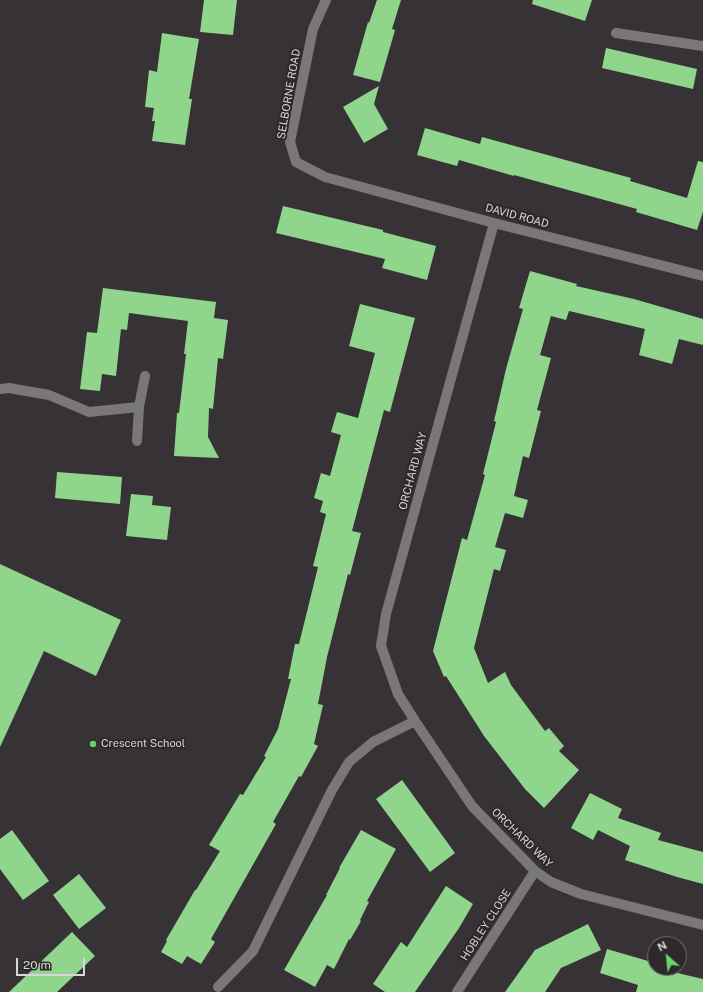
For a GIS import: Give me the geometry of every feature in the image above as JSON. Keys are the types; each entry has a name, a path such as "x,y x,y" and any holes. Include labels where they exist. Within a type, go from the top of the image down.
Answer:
{"street":[{"name":"SELBORNE ROAD","path":"325,177 296,162 290,142 313,29 326,0"},
{"path":"616,33 703,46"},
{"name":"DAVID ROAD","path":"325,177 494,223 703,276"},
{"name":"ORCHARD WAY","path":"494,223 386,614 381,646 398,694 472,806 535,871 551,882 581,894 703,926"},
{"path":"137,441 139,407 145,376"},
{"path":"0,389 9,388 49,395 89,412 139,407"},
{"path":"218,987 253,951 332,790 349,762 373,742 415,721"},
{"name":"HOBLEY CLOSE","path":"457,992 535,871"}],"building":[{"path":"204,0 237,0 233,35 200,32"},
{"path":"377,0 401,0 392,29 395,30 380,82 353,75 368,22 369,23"},
{"path":"533,0 592,0 585,21 532,4"},
{"path":"162,33 199,39 189,99 192,99 185,145 152,141 155,121 152,121 154,108 145,107 149,70 157,72"},
{"path":"606,48 697,69 693,89 602,68"},
{"path":"379,86 374,104 388,129 364,143 343,107"},
{"path":"425,128 480,144 482,137 631,178 630,181 687,198 698,161 703,162 703,212 697,230 636,212 637,209 459,160 457,166 417,155"},
{"path":"283,206 383,230 383,232 436,246 427,280 382,268 385,259 276,233"},
{"path":"530,271 577,284 576,286 634,299 703,319 703,345 679,339 672,364 639,355 645,329 569,311 566,320 551,316 540,355 551,358 537,410 541,411 529,458 523,456 514,496 528,500 523,518 505,513 495,547 506,550 500,571 494,569 474,648 488,683 505,672 511,685 545,731 549,728 564,746 559,751 579,770 544,808 525,789 484,736 446,676 444,677 433,651 462,538 467,540 485,475 483,474 496,422 494,421 506,369 523,309 519,308"},
{"path":"103,288 216,302 214,318 228,320 223,359 218,358 213,409 209,408 208,437 219,458 174,456 177,413 179,413 186,354 184,354 188,321 129,313 127,330 121,329 116,376 102,374 100,391 80,389 87,332 97,333"},
{"path":"360,304 415,318 390,412 384,410 352,531 361,533 350,575 348,574 327,657 318,704 323,705 314,744 318,746 273,822 276,824 211,939 215,942 201,964 187,956 182,964 161,952 167,941 166,940 195,890 220,851 209,845 240,794 243,795 266,757 264,756 278,729 291,679 288,679 295,644 299,644 318,567 313,566 326,514 320,512 323,501 314,498 321,473 330,476 341,435 331,432 337,412 358,418 375,353 349,346"},
{"path":"57,472 122,477 120,504 55,498"},
{"path":"131,494 153,496 152,505 171,507 167,540 126,536"},
{"path":"0,564 121,620 96,676 44,651 0,747"},
{"path":"402,780 455,853 430,872 376,799"},
{"path":"590,793 622,809 618,818 661,833 658,840 703,852 703,884 625,860 630,846 598,830 593,840 571,828"},
{"path":"12,830 49,881 23,900 0,869 0,839"},
{"path":"361,830 396,849 367,901 369,902 360,920 361,921 350,940 349,939 334,969 327,965 315,987 284,970 327,895 339,868"},
{"path":"79,874 106,908 79,929 53,895"},
{"path":"446,886 473,904 459,928 415,992 385,992 373,984 401,942 407,947"},
{"path":"588,924 601,950 561,968 545,992 505,992 535,950"},
{"path":"72,932 95,956 57,992 9,992"},
{"path":"607,949 647,961 647,976 687,975 703,979 703,992 636,992 638,985 600,973"}],"place":[{"name":"Crescent School","path":"93,744"}]}
